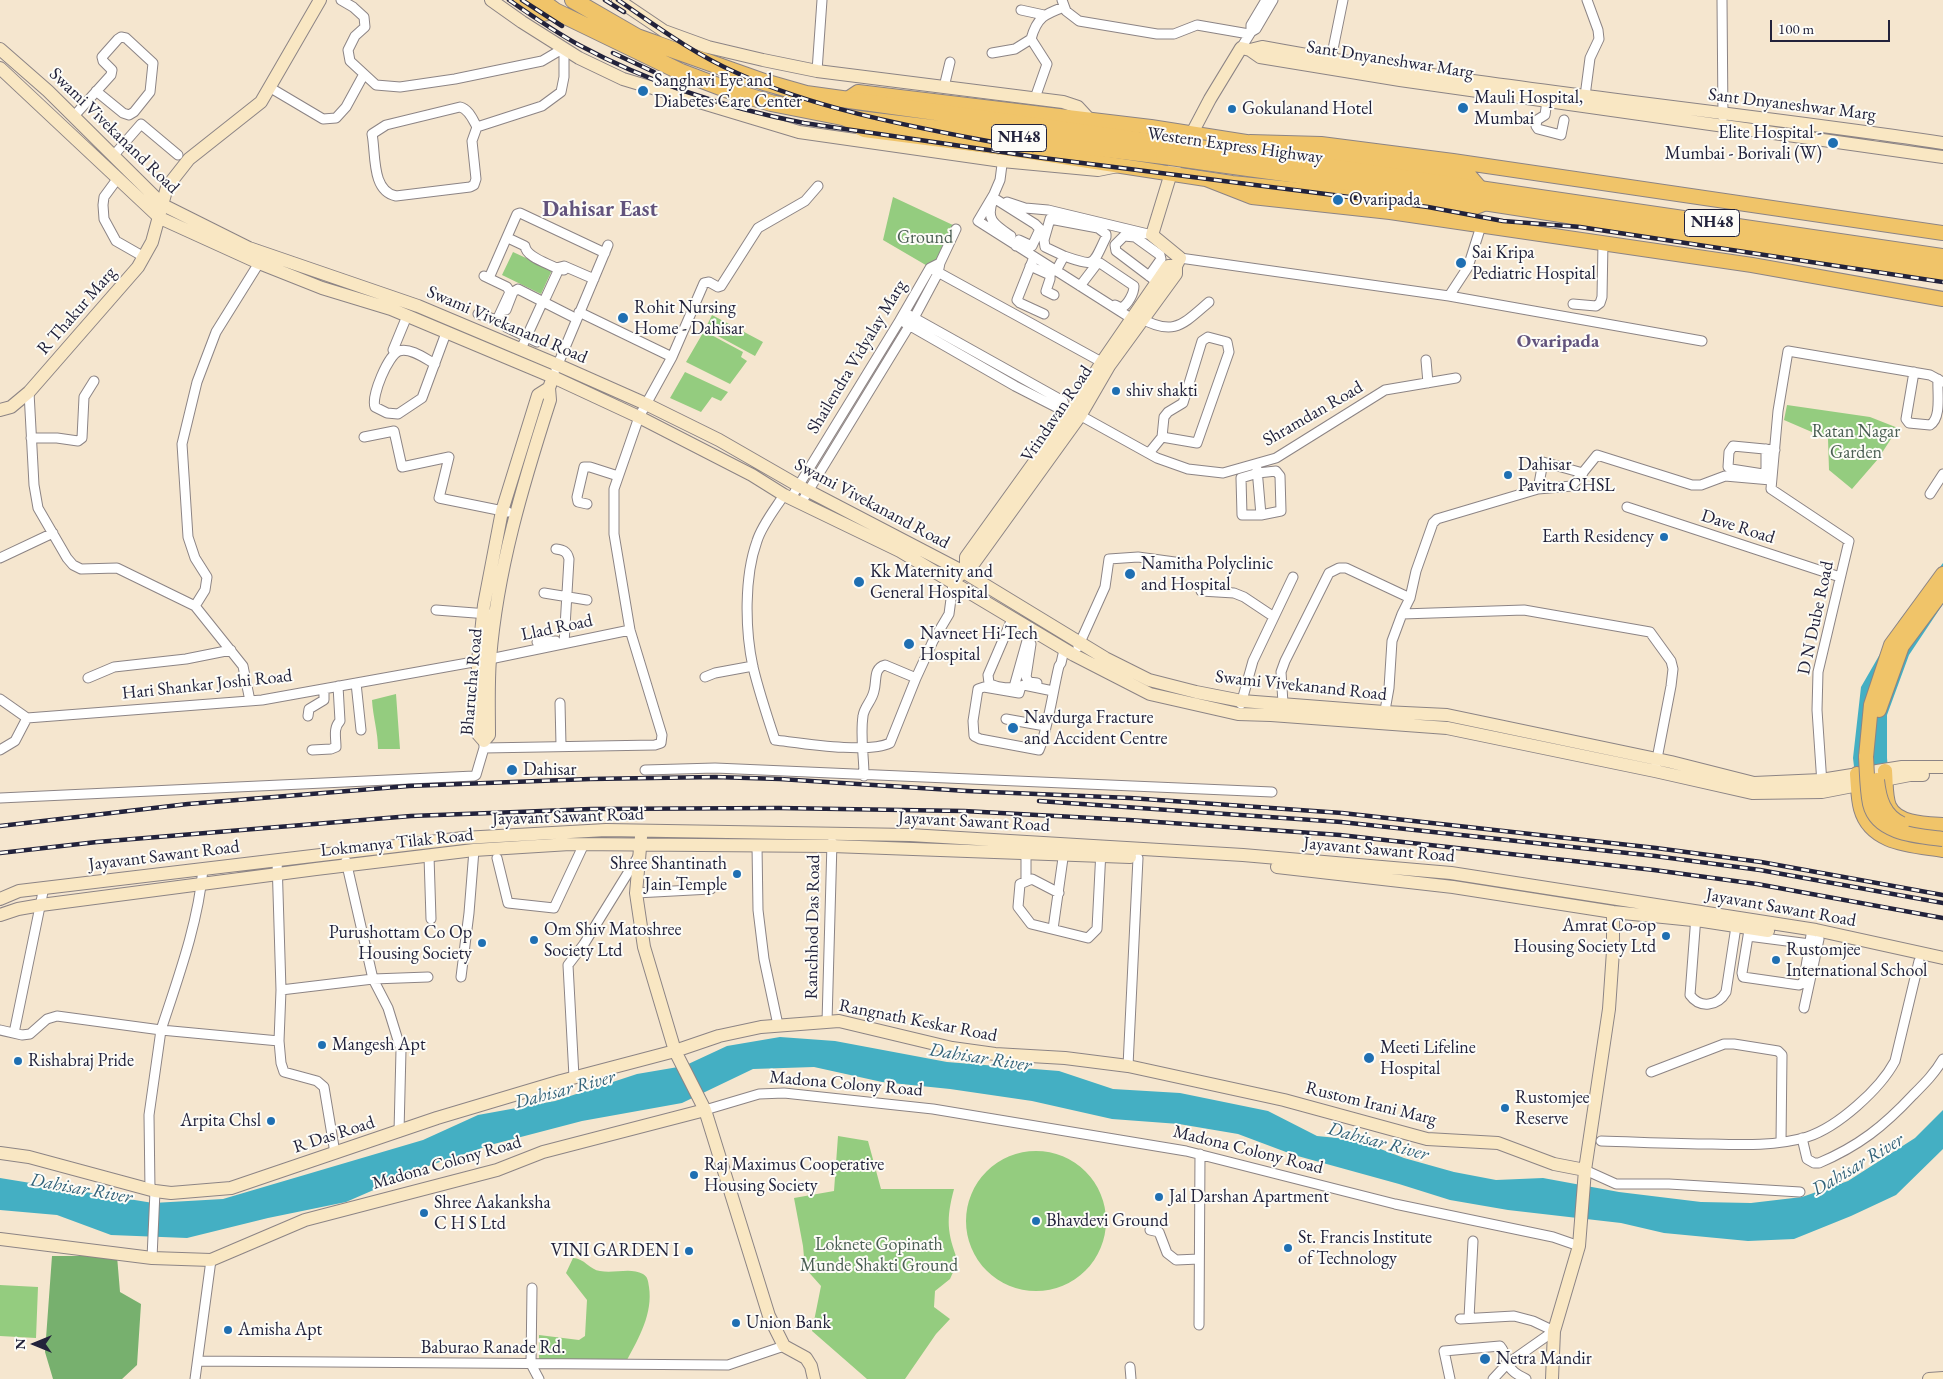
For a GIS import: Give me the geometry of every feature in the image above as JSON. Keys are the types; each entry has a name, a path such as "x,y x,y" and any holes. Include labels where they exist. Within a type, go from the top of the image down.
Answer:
{"highway":[{"path":"522,0 542,13 555,11"},
{"name":"Western Express Highway","path":"540,0 555,11 681,72 731,91 771,103 842,117 1165,150"},
{"name":"Western Express Highway","path":"573,0 637,37 806,94 1165,150 1483,196 1943,257"},
{"name":"Western Express Highway","path":"1483,196 1943,273"}],"main road":[{"path":"842,117 864,130 1003,154 1120,166 1232,183 1370,197 1468,210 1483,196 1469,175 1090,120 858,92 846,100"},
{"path":"1250,142 1321,144 1350,147 1943,232"},
{"path":"1206,179 1252,197 1390,212 1604,243 1943,299"},
{"path":"1943,574 1891,645 1871,705 1866,757 1870,805 1877,818 1903,833 1943,839"},
{"path":"1943,591 1902,646 1879,707 1875,757 1879,798 1896,822 1910,828 1943,832"},
{"path":"1891,774 1889,806 1898,816 1908,821 1943,825"},
{"path":"1857,780 1861,810 1866,820 1875,830 1888,840 1901,844 1943,850"}],"street":[{"name":"R Thakur Marg","path":"0,410 11,407 29,392 138,267 152,242 167,187 189,158 261,102 320,0"},
{"path":"341,0 353,7 364,17 364,27 348,50 350,61 376,85 400,87 456,79 542,62 564,48"},
{"path":"491,0 579,58 623,79 799,132 1003,154 1000,180 978,221 1017,243 1032,246 1040,231 1038,227 997,200 993,200 989,210 990,217 1017,243 1032,261 1050,275 1046,290 1054,295"},
{"path":"618,0 664,31 708,47 816,71 1064,102 1078,107 1090,120"},
{"path":"816,71 822,0"},
{"path":"1152,235 1171,173 1191,134 1246,49 1251,25 1266,0"},
{"path":"992,53 1015,49 1031,39 1033,31 1044,15 1063,4 1066,11 1079,21 1157,34 1174,34 1197,25 1250,33 1256,29 1273,0"},
{"path":"1331,59 1343,0"},
{"path":"1585,96 1590,58 1599,39 1598,30 1587,0"},
{"path":"1722,0 1723,120"},
{"path":"1021,10 1044,15"},
{"path":"74,116 112,72 103,61 103,54 121,37 126,38 154,66 150,77 150,92 134,112 129,114 123,113 96,91"},
{"path":"1031,39 1047,64 1035,98"},
{"name":"Sant Dnyaneshwar Marg","path":"1246,49 1262,47 1331,59 1401,76 1547,101 1723,120 1848,129 1943,141"},
{"path":"477,127 542,106 561,92 564,77 564,48"},
{"name":"Swami Vivekanand Road","path":"0,49 114,155 161,212 249,248 524,343 558,365 646,404 719,440 903,547 953,584 1012,620 1066,651 1150,694 1238,714 1333,714 1384,718 1447,728 1656,765 1752,793 1822,786 1891,774"},
{"name":"Sant Dnyaneshwar Marg","path":"1246,49 1260,57 1401,76 1585,96 1941,157"},
{"path":"944,87 950,62"},
{"name":"Swami Vivekanand Road","path":"0,68 118,178 161,212 259,263 322,288 407,316 551,383 639,417 752,475 792,499 903,547 964,569 1105,658 1149,680 1242,701 1282,703 1333,714"},
{"path":"269,87 323,119 336,118 346,107 364,74"},
{"path":"1547,101 1545,114 1537,120 1536,126 1538,129 1561,134 1564,120"},
{"path":"53,117 63,106"},
{"path":"460,107 464,108 477,127 472,141 476,179 474,185 470,188 396,196 390,195 385,190 376,174 372,134 377,130 386,125 460,107"},
{"path":"114,155 140,124 178,155"},
{"path":"1941,157 1943,141"},
{"path":"118,178 104,197 104,219 116,241 144,257"},
{"name":"Bharucha Road","path":"508,238 518,214 523,213 606,249 551,383 550,400 515,514 503,567 496,616 484,660 489,735 484,744 655,745 661,743 662,735 630,630 614,534 614,489 639,417 672,357 704,283 709,282 718,287 721,286 758,228 805,200 818,186"},
{"path":"1007,202 1025,208 1048,210 1152,235 1178,262 1449,296 1702,341"},
{"path":"1050,219 1098,228 1106,234 1103,244 1092,263 1086,264 1064,256 1048,250 1044,244 1050,219"},
{"path":"1449,296 1468,267 1481,226"},
{"name":"Shailendra Vidyalay Marg","path":"862,747 775,740 753,666 748,632 748,591 753,554 758,539 803,488 912,322 956,229"},
{"path":"1124,236 1135,237 1160,255 1161,259 1153,287 1116,251 1115,245 1124,236"},
{"path":"478,314 497,320 510,292 507,287 487,277 508,238 524,246 529,254 556,268 564,266 594,279"},
{"path":"1573,304 1596,306 1600,303 1602,297 1604,243"},
{"path":"1056,271 1064,256"},
{"path":"1032,261 1056,271 1121,308 1124,307 1134,292 1134,286 1100,263 1096,265 1081,285"},
{"path":"1032,261 1017,300 1044,314"},
{"name":"Vrindavan Road","path":"953,584 964,569 974,564 1072,412 1136,319 1153,287 1176,274 1178,262"},
{"path":"195,606 204,590 207,577 195,558 188,537 182,444 197,382 216,332 259,263"},
{"name":"Shailendra Vidyalay Marg","path":"803,488 930,268 939,268"},
{"path":"939,268 1105,364"},
{"path":"524,343 559,269 569,272 573,270"},
{"path":"1081,285 1136,319 1173,328 1186,322 1209,302"},
{"path":"506,310 514,292 518,289 672,357"},
{"path":"393,350 407,316"},
{"path":"902,316 1015,386 1058,408 1072,412"},
{"path":"912,322 1064,401 1072,412"},
{"path":"506,327 524,343 537,342"},
{"path":"436,364 420,355 406,351 397,352 392,356 375,395 375,407 398,414 407,410 422,398 436,364 440,353 443,351 448,334"},
{"path":"1149,453 1162,437 1164,418 1168,412 1183,403 1202,341 1208,337 1227,342 1229,352 1197,444 1162,437"},
{"path":"1770,449 1733,446 1729,452 1728,467 1763,474 1766,470 1778,411 1788,351 1914,372 1930,375 1940,380 1937,410 1934,422 1930,425 1909,423 1906,419 1914,372"},
{"path":"1426,360 1428,383"},
{"path":"1015,386 1021,378"},
{"name":"Shramdan Road","path":"1072,412 1158,458 1188,469 1223,473 1257,468 1385,390 1456,378"},
{"path":"31,438 57,438 78,442 82,438 84,397 94,381"},
{"path":"484,660 483,614 502,511 538,395 551,383"},
{"path":"29,392 34,485 38,508 67,558 81,569 117,568 195,606 243,666 250,701"},
{"path":"364,437 394,431 402,466 449,457 440,498 515,514"},
{"path":"1384,718 1389,688 1385,670 1390,653 1391,631 1410,598 1416,570 1433,523 1437,519 1538,489 1572,486 1597,455 1692,485 1701,485 1725,476 1771,480 1770,449"},
{"path":"1538,489 1543,462 1583,473"},
{"path":"587,504 578,502 577,497 584,467 590,467 618,476"},
{"path":"1257,468 1261,515"},
{"path":"1257,468 1276,470 1280,476 1281,511 1261,515 1241,514 1241,478 1257,468"},
{"path":"1930,494 1943,474"},
{"name":"D N Dube Road","path":"1771,480 1770,489 1849,541 1818,672 1817,710 1822,786"},
{"name":"Dave Road","path":"1627,507 1840,577"},
{"path":"0,558 53,533"},
{"path":"537,642 564,642 569,559 568,554 556,549"},
{"path":"1054,688 1022,685 1019,693 984,687 978,689 972,730 974,736 1037,751 1040,748 1054,688 1058,666 1066,651 1080,642 1105,587 1109,559 1138,557 1182,563"},
{"path":"1282,703 1281,672 1285,660 1329,573 1339,568 1346,568 1410,598"},
{"path":"1238,714 1253,661 1293,578"},
{"path":"862,747 890,744 916,678 933,641 949,614 953,584"},
{"path":"1201,591 1234,593 1244,597 1274,617"},
{"path":"544,593 586,600"},
{"path":"436,610 496,616"},
{"path":"1402,614 1524,610 1650,632 1671,661 1672,669 1671,686 1656,765"},
{"path":"1012,620 988,675 989,683 992,685 1014,687 1031,631"},
{"name":"Llad Road","path":"484,660 564,642 630,630"},
{"path":"1031,631 1027,680 1054,688"},
{"path":"88,678 114,667 186,659 231,650"},
{"name":"Hari Shankar Joshi Road","path":"27,718 250,701 484,660"},
{"path":"864,776 862,747 863,714 874,694 879,667 885,665 916,678"},
{"path":"705,677 715,673 753,666"},
{"path":"356,683 361,730"},
{"path":"312,750 336,747 336,730 337,724 340,721 338,686"},
{"path":"324,689 324,700"},
{"path":"0,699 27,718 15,741 0,750"},
{"path":"308,716 309,710 324,700 339,704"},
{"path":"560,702 561,745"},
{"path":"1006,719 1045,726"},
{"path":"0,798 474,776 476,775 484,744"},
{"path":"1891,774 1943,767"},
{"path":"645,770 715,768 864,776 1272,792"},
{"path":"1891,774 1943,775"},
{"name":"Jayavant Sawant Road","path":"0,899 19,890 463,838 606,830 910,835 1026,848"},
{"path":"641,831 636,893 644,947 677,1056 705,1110 769,1316 784,1346 806,1358 811,1366 814,1379"},
{"name":"Ranchhod Das Road","path":"828,1022 832,846 836,834"},
{"path":"497,858 508,903 554,908 584,844"},
{"name":"Lokmanya Tilak Road","path":"0,914 41,905 474,850 584,844 640,848 832,846"},
{"path":"757,846 758,910 764,959 778,1025"},
{"name":"Jayavant Sawant Road","path":"832,846 1026,848 1243,856 1451,874 1736,921 1749,928 1943,958"},
{"path":"574,1078 568,965 584,944 640,848"},
{"path":"1026,848 1026,880"},
{"path":"461,977 474,850"},
{"path":"1053,930 1064,850"},
{"path":"345,852 373,979 388,1008 401,1050 399,1132"},
{"path":"1059,892 1032,879 1026,880 1020,884 1018,907 1031,924 1088,938 1095,933 1097,929 1101,852"},
{"name":"Jayavant Sawant Road","path":"1101,852 1138,858 1263,865 1453,887 1613,912 1696,915"},
{"path":"429,856 430,919"},
{"path":"1128,1066 1138,858"},
{"path":"278,860 281,990 280,1063 284,1072 317,1080 324,1087 335,1153"},
{"path":"152,1258 153,1194 149,1115 161,1030 193,928 202,869"},
{"path":"14,1033 44,888"},
{"path":"636,893 711,889"},
{"path":"1552,1379 1554,1331 1579,1240 1585,1170 1610,1009 1614,951 1613,912"},
{"path":"1696,915 1690,996 1702,1004 1713,1004 1723,997 1726,992 1736,921"},
{"path":"1749,928 1743,977 1799,985 1803,983 1813,937"},
{"path":"1804,1008 1813,937"},
{"name":"Jayavant Sawant Road","path":"1813,937 1943,967"},
{"path":"1602,1141 1765,1144 1810,1136 1836,1121 1864,1100 1888,1074 1895,1060 1918,961"},
{"path":"281,990 373,979 428,977"},
{"path":"0,1030 22,1035 30,1034 47,1019 57,1016 161,1030 279,1041"},
{"name":"Rangnath Keskar Road","path":"677,1056 719,1036 761,1026 839,1021 960,1049 1004,1055 1065,1058 1128,1066"},
{"path":"1651,1072 1724,1044 1778,1051 1782,1055 1781,1142"},
{"name":"R Das Road","path":"0,1152 29,1157 153,1194 231,1188 451,1114 574,1078 677,1056"},
{"path":"1802,1138 1807,1159 1814,1163 1819,1163 1846,1151 1887,1122 1935,1072 1943,1059"},
{"name":"Rustom Irani Marg","path":"1128,1066 1284,1100 1427,1138 1498,1143 1554,1164 1585,1170"},
{"name":"Madona Colony Road","path":"211,1260 305,1220 497,1170 543,1152 759,1094 784,1093 933,1109 1200,1154 1395,1204 1553,1237 1579,1240"},
{"path":"1199,1325 1200,1154"},
{"path":"1585,1170 1616,1184 1668,1184 1800,1192"},
{"path":"1150,1230 1159,1232 1167,1253 1176,1260 1199,1259"},
{"path":"0,1239 152,1258 211,1260 195,1379"},
{"path":"1473,1241 1465,1318 1514,1316 1533,1321 1554,1331"},
{"path":"532,1288 531,1364 539,1379"},
{"path":"1493,1379 1507,1364 1554,1331"},
{"name":"Baburao Ranade Rd.","path":"198,1361 728,1365 784,1346"},
{"path":"1450,1379 1444,1350 1500,1346 1505,1352 1507,1364 1513,1372 1526,1379"},
{"path":"1130,1367 1131,1379"},
{"path":"1929,1379 1943,1378"}],"green space":[{"name":"Ground","path":"893,197 955,226 936,271 883,240"},
{"path":"513,252 552,270 541,294 502,275"},
{"path":"712,315 763,342 755,356 705,329"},
{"path":"704,331 743,352 741,357 747,361 730,384 686,362"},
{"path":"685,372 728,392 721,401 712,397 701,412 670,398"},
{"name":"Ratan Nagar Garden","path":"1787,405 1870,417 1898,428 1878,459 1852,489 1829,470 1828,439 1784,420"},
{"path":"396,694 400,749 378,749 372,700"},
{"name":"Loknete Gopinath Munde Shakti Ground","path":"838,1136 868,1141 881,1189 954,1189 949,1226 958,1261 950,1279 935,1291 934,1307 950,1319 936,1334 905,1379 867,1379 812,1331 821,1286 805,1268 794,1198 834,1191"},
{"name":"Bhavdevi Ground","path":"1036,1151 1050,1152 1063,1156 1086,1171 1101,1194 1105,1207 1105,1235 1101,1248 1086,1271 1063,1286 1050,1290 1036,1291 1022,1290 1009,1286 986,1271 971,1248 967,1235 966,1221 967,1207 971,1194 986,1171 1009,1156 1022,1152"},
{"path":"52,1256 117,1256 120,1292 141,1304 137,1365 122,1379 53,1379 45,1352"},
{"path":"573,1258 596,1270 605,1272 633,1271 643,1274 647,1278 650,1297 647,1316 627,1360 539,1361 539,1335 579,1340 585,1336 587,1300 566,1273"},
{"path":"0,1285 38,1287 36,1338 0,1336"}],"water":[{"path":"1943,563 1943,604 1909,655 1887,715 1887,758 1891,804 1918,818 1943,819 1943,853 1858,801 1853,758 1861,687 1899,621"},
{"path":"780,1037 835,1041 947,1062 1059,1071 1113,1089 1180,1093 1268,1111 1317,1136 1357,1140 1404,1158 1454,1172 1496,1180 1543,1178 1619,1192 1701,1202 1751,1203 1802,1197 1848,1181 1915,1138 1943,1110 1943,1149 1896,1195 1794,1239 1748,1241 1664,1233 1621,1223 1508,1210 1450,1200 1294,1155 1238,1134 1179,1124 1112,1119 1032,1101 950,1089 882,1082 814,1067 753,1069 682,1103 582,1121 494,1144 431,1165 346,1202 268,1218 187,1238 111,1235 57,1215 0,1210 0,1178 153,1203 223,1199 423,1140 478,1115 555,1101 637,1074 684,1066 727,1046"}],"railway":[{"path":"509,0 570,40 633,71 717,102 804,123 1043,158 1428,207 1503,221 1580,227 1943,282"},
{"path":"522,0 562,26"},
{"path":"605,0 624,12"},
{"path":"618,0 706,57 772,88 845,111 1033,150"},
{"path":"613,53 654,72"},
{"path":"0,826 188,804 409,786 590,779 715,777 780,779 967,791 1130,798 1342,813 1656,848 1761,862 1943,895"},
{"path":"1039,801 1341,822 1655,856 1760,870 1943,903"},
{"path":"0,853 97,842 411,816 591,809 779,808 964,811 1129,820 1340,835 1654,870 1757,884 1943,918"}],"place":[{"name":"Sanghavi Eye and Diabetes Care Center","path":"643,91"},
{"name":"Mauli Hospital, Mumbai","path":"1463,108"},
{"name":"Gokulanand Hotel","path":"1232,109"},
{"name":"Elite Hospital - Mumbai - Borivali (W)","path":"1833,143"},
{"name":"Ovaripada","path":"1338,200"},
{"name":"Sai Kripa Pediatric Hospital","path":"1461,263"},
{"name":"Rohit Nursing Home - Dahisar","path":"623,318"},
{"name":"shiv shakti","path":"1116,391"},
{"name":"Dahisar Pavitra CHSL","path":"1508,475"},
{"name":"Earth Residency","path":"1664,537"},
{"name":"Namitha Polyclinic and Hospital","path":"1130,574"},
{"name":"Kk Maternity and General Hospital","path":"859,582"},
{"name":"Navneet Hi-Tech Hospital","path":"909,644"},
{"name":"Navdurga Fracture and Accident Centre","path":"1013,728"},
{"name":"Dahisar","path":"512,770"},
{"name":"Shree Shantinath Jain Temple","path":"737,874"},
{"name":"Amrat Co-op Housing Society Ltd","path":"1666,936"},
{"name":"Om Shiv Matoshree Society Ltd","path":"534,940"},
{"name":"Purushottam Co Op Housing Society","path":"482,943"},
{"name":"Rustomjee International School","path":"1776,960"},
{"name":"Mangesh Apt","path":"322,1045"},
{"name":"Meeti Lifeline Hospital","path":"1369,1058"},
{"name":"Rishabraj Pride","path":"18,1061"},
{"name":"Rustomjee Reserve","path":"1505,1108"},
{"name":"Arpita Chsl","path":"271,1121"},
{"name":"Raj Maximus Cooperative Housing Society","path":"694,1175"},
{"name":"Jal Darshan Apartment","path":"1159,1197"},
{"name":"Shree Aakanksha C H S Ltd","path":"424,1213"},
{"name":"Bhavdevi Ground","path":"1036,1221"},
{"name":"St. Francis Institute of Technology","path":"1288,1248"},
{"name":"VINI GARDEN I","path":"689,1251"},
{"name":"Union Bank","path":"736,1323"},
{"name":"Amisha Apt","path":"228,1330"},
{"name":"Netra Mandir","path":"1485,1359"}],"district":[{"name":"Dahisar East","path":"600,210"},
{"name":"Ovaripada","path":"1558,342"}],"water label":[{"name":"Dahisar River","path":"980,1058"},
{"name":"Dahisar River","path":"565,1090"},
{"name":"Dahisar River","path":"1378,1142"},
{"name":"Dahisar River","path":"1858,1165"},
{"name":"Dahisar River","path":"81,1189"}]}
